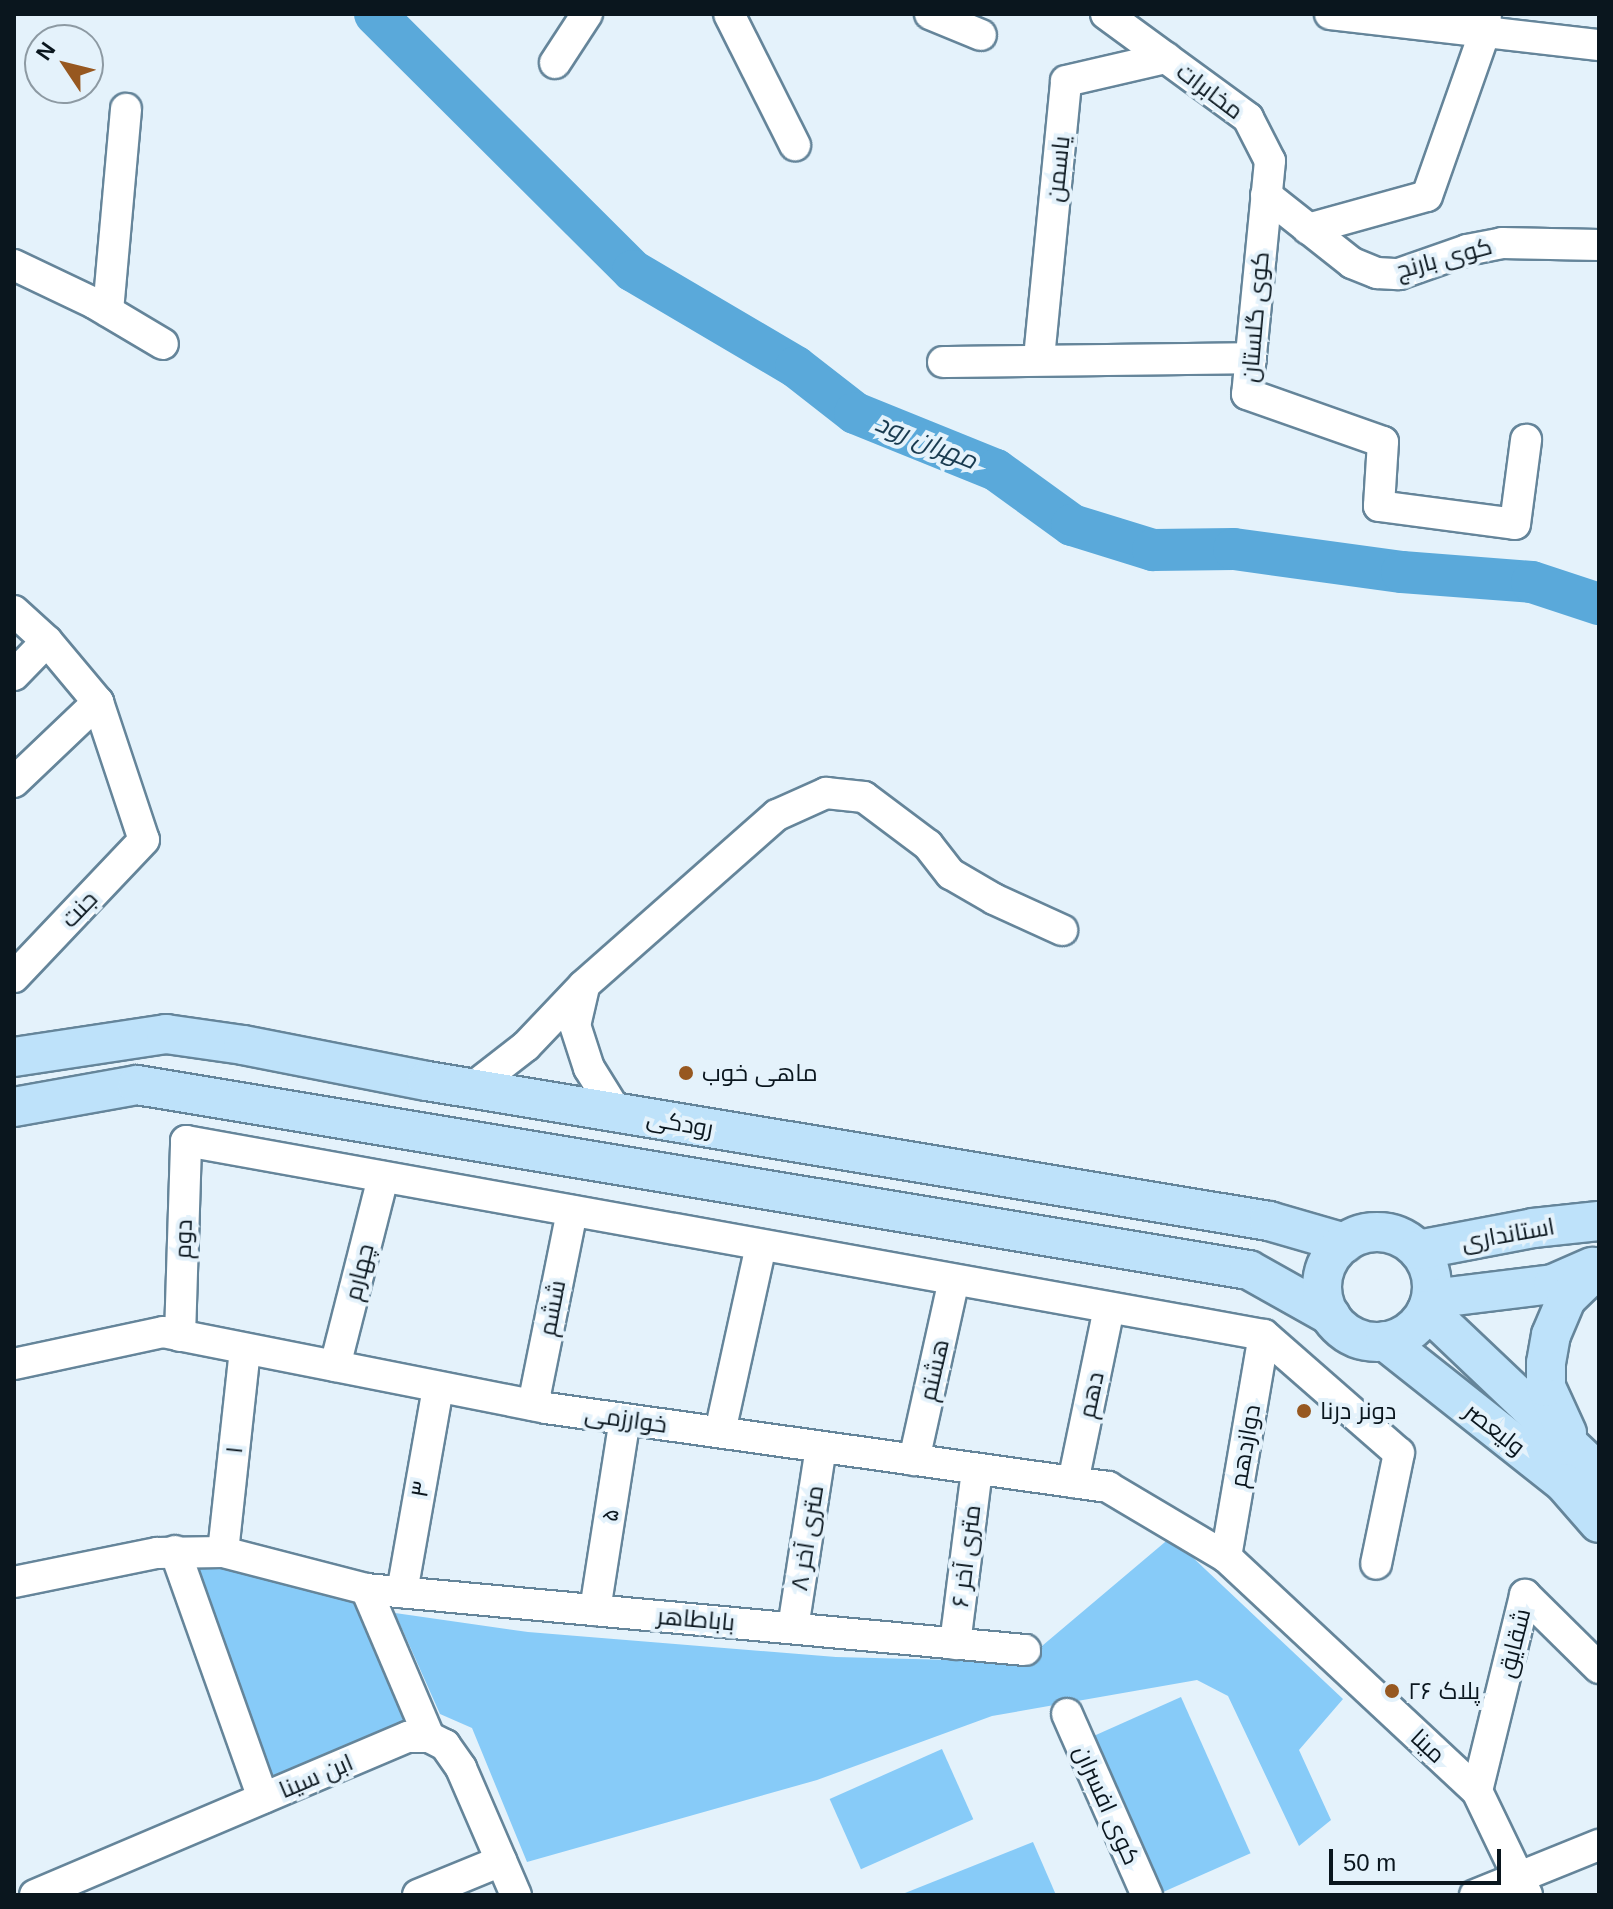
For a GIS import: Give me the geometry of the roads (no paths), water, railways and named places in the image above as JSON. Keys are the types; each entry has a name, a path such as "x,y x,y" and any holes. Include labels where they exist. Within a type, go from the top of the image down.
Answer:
{"main road":[{"name":"رودکی","path":"14,1057 166,1034 617,1113 1269,1221 1345,1243"},
{"path":"14,1107 137,1085 1249,1270 1331,1316 1354,1337 1385,1341 1410,1331 1429,1305 1430,1273 1418,1250 1398,1237 1375,1232 1345,1243 1329,1262 1322,1285 1331,1316"},
{"name":"استانداری","path":"1418,1250 1533,1228 1599,1221"},
{"path":"1429,1305 1553,1284 1599,1265"},
{"path":"1590,1465 1546,1387 1546,1363 1551,1335 1566,1299 1599,1265"},
{"name":"ولیعصر","path":"1429,1305 1590,1465"},
{"name":"ولیعصر","path":"1385,1341 1564,1483 1599,1523"}],"street":[{"path":"555,63 587,14"},
{"path":"729,14 795,145"},
{"path":"930,14 981,35"},
{"name":"مخابرات","path":"1106,14 1248,118 1270,161 1266,195"},
{"path":"1330,14 1486,22 1599,45"},
{"path":"1308,229 1427,196 1486,22"},
{"name":"یاسمن","path":"1039,358 1066,81 1166,58"},
{"path":"108,311 126,109"},
{"name":"کوی بارنج","path":"1266,195 1352,263 1377,273 1399,274 1467,250 1502,243 1599,245"},
{"name":"کوی گلستان","path":"1266,195 1247,394 1383,442 1379,506 1515,524 1526,440"},
{"path":"14,265 108,311 163,344"},
{"path":"943,362 1039,358 1251,358"},
{"path":"14,611 47,641 98,702 14,782"},
{"path":"14,675 47,641"},
{"name":"جنت","path":"14,977 144,840 98,702"},
{"path":"472,1088 526,1046 584,985 777,815 826,793 864,797 928,845 951,874 994,899 1062,930"},
{"path":"584,985 575,1025 589,1068 617,1113"},
{"name":"دوم","path":"180,1336 186,1141 383,1177"},
{"path":"383,1177 1264,1335 1399,1453 1376,1564"},
{"name":"چهارم","path":"335,1366 383,1177"},
{"name":"ششم","path":"533,1405 572,1211"},
{"path":"720,1432 761,1245"},
{"name":"هشتم","path":"914,1460 954,1280"},
{"name":"دهم","path":"1073,1482 1109,1308"},
{"name":"خوارزمی","path":"14,1364 163,1332 533,1405 1108,1487 1226,1557"},
{"name":"دوازدهم","path":"1226,1557 1264,1335"},
{"name":"۱","path":"223,1552 245,1349"},
{"name":"۳","path":"402,1592 438,1387"},
{"name":"۵","path":"595,1610 625,1419"},
{"name":"۸ متری آخر","path":"793,1628 821,1447"},
{"name":"۶ متری آخر","path":"955,1644 977,1469"},
{"path":"175,1551 263,1798"},
{"name":"باباطاهر","path":"14,1582 175,1551 223,1552 366,1589 1025,1650"},
{"name":"مینا","path":"1226,1557 1477,1791 1523,1886"},
{"path":"366,1589 429,1737 445,1745 461,1768 516,1895"},
{"name":"شقایق","path":"1477,1791 1525,1595 1599,1668"},
{"name":"کوی افسران","path":"1067,1714 1147,1895"},
{"name":"ابن سینا","path":"35,1895 408,1737 429,1737"},
{"path":"1475,1895 1523,1886 1599,1845"},
{"path":"418,1895 501,1861"}],"waterway":[{"name":"مهران رود","path":"375,14 633,271 796,367 855,413 996,470 1072,525 1153,550 1234,549 1402,572 1532,582 1599,604"}],"place":[{"name":"ماهی خوب","path":"686,1073"},
{"name":"دونر درنا","path":"1304,1411"},
{"name":"پلاک ۲۶","path":"1392,1691"}]}
